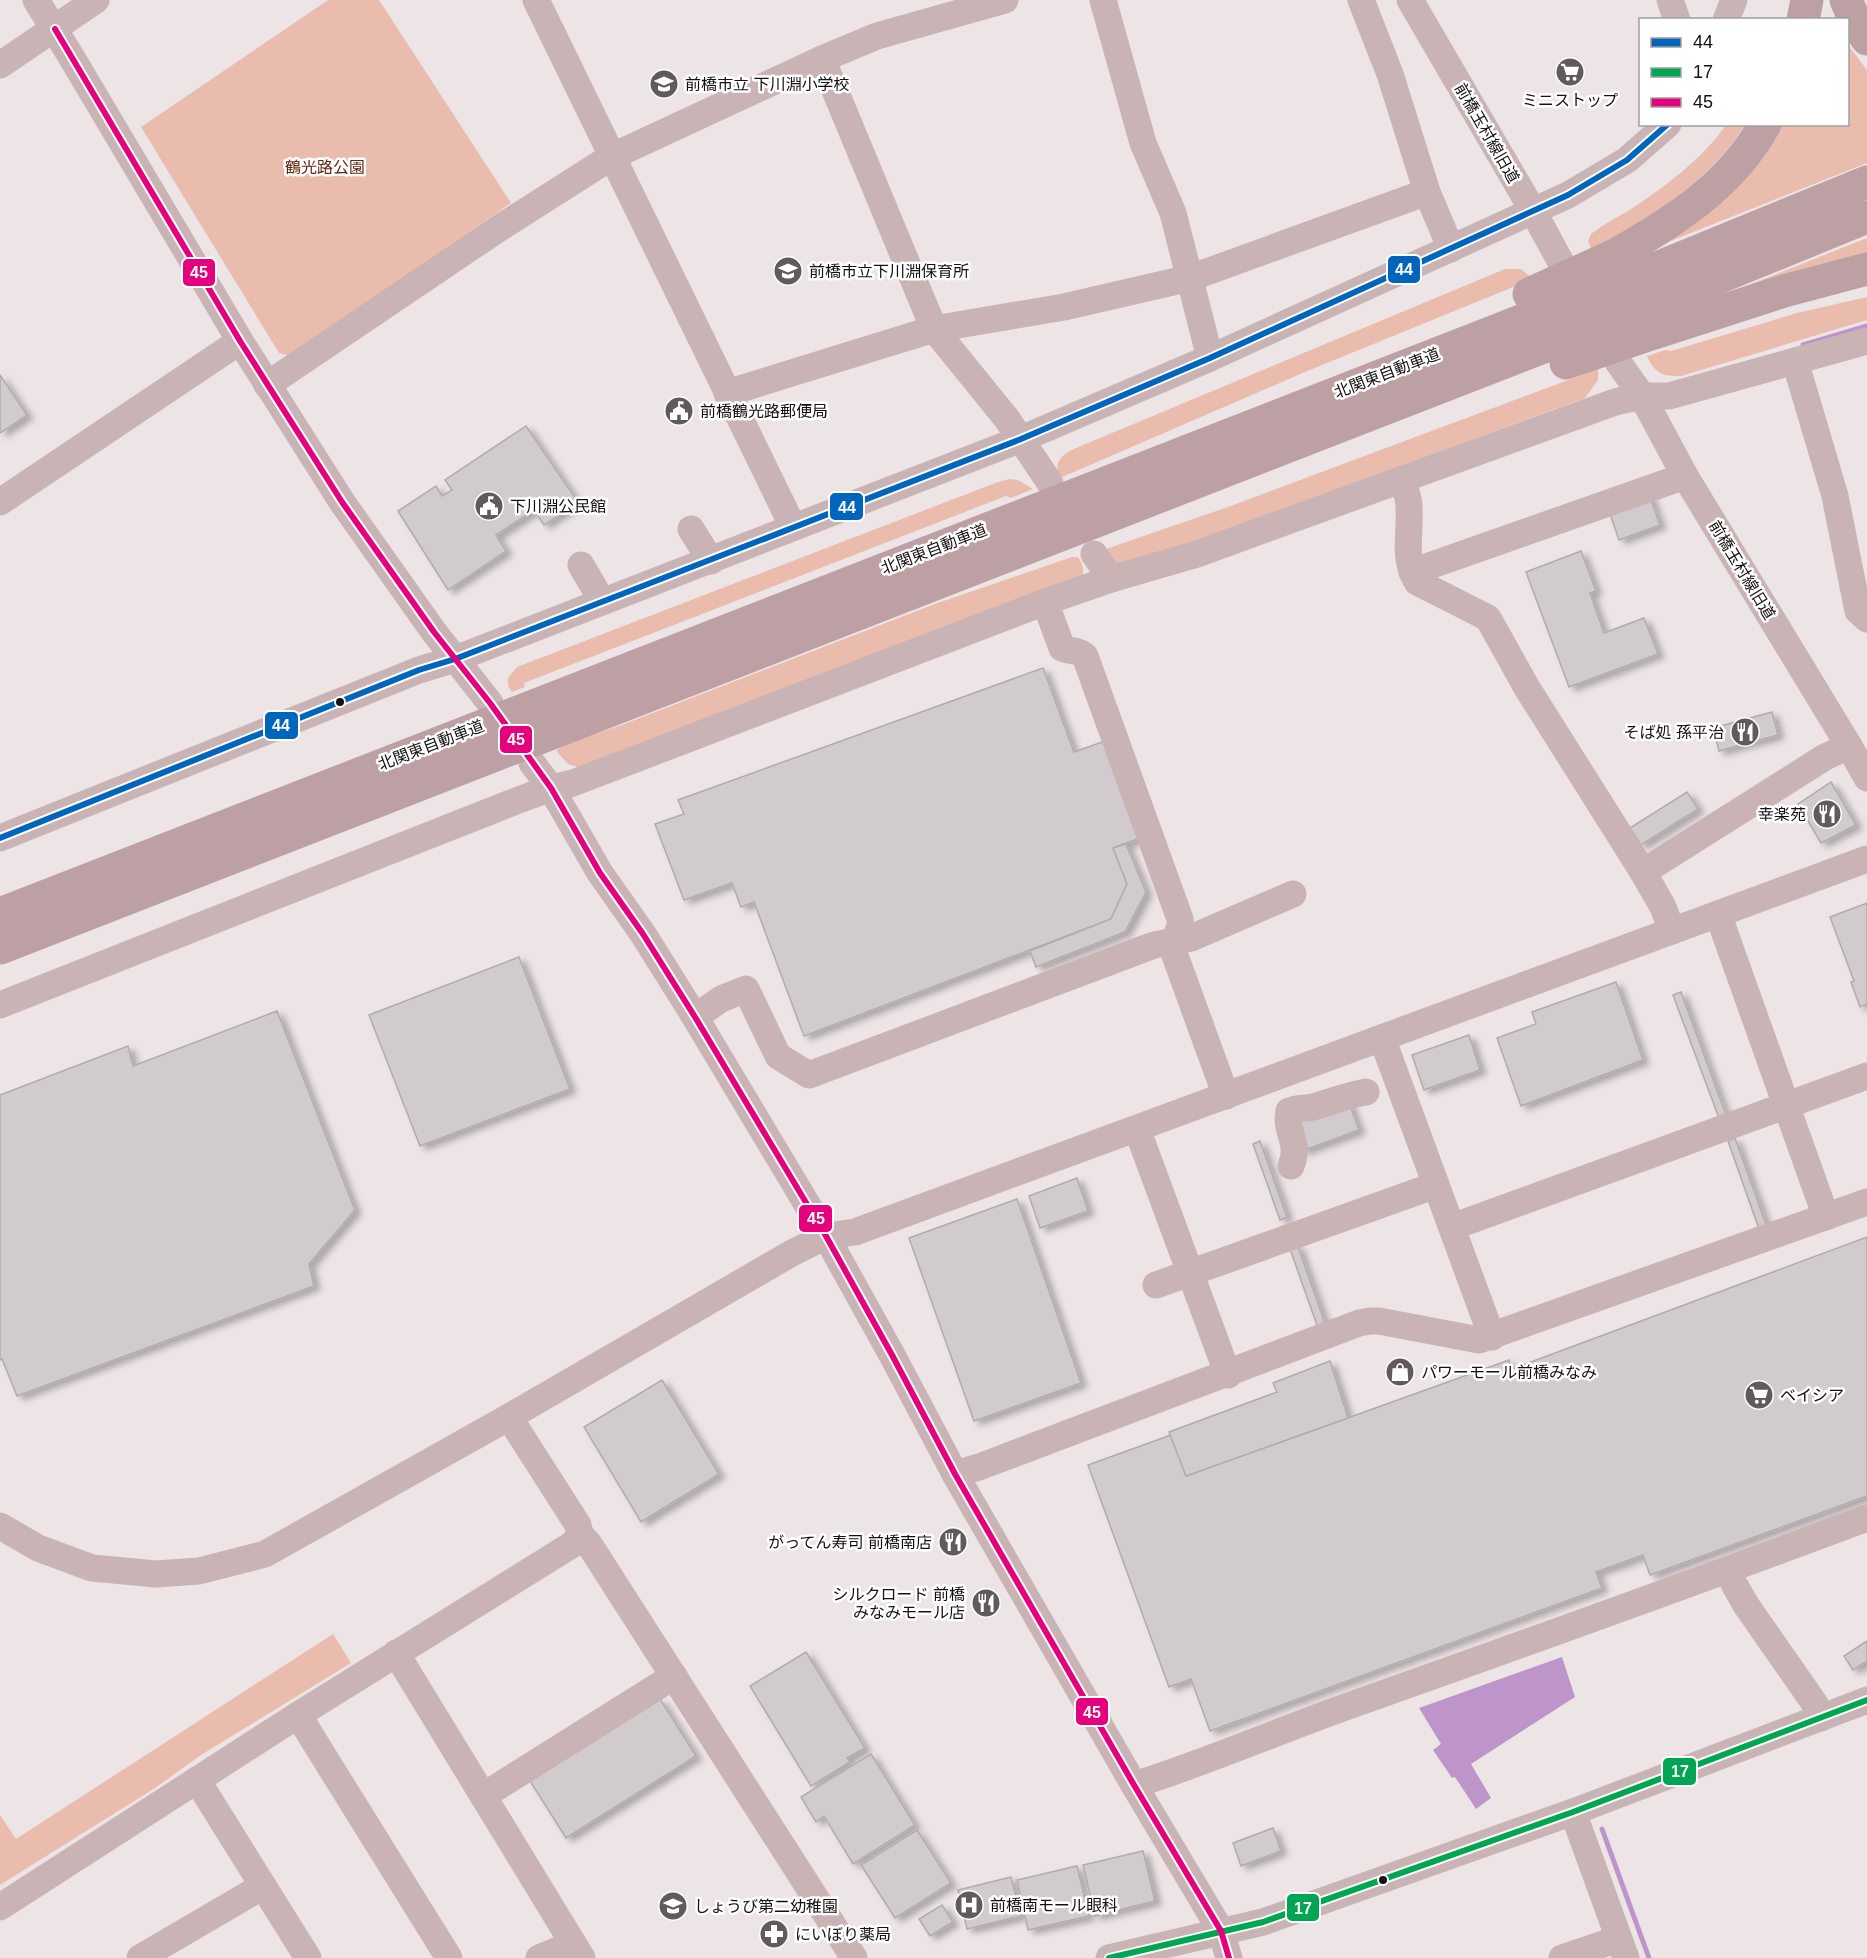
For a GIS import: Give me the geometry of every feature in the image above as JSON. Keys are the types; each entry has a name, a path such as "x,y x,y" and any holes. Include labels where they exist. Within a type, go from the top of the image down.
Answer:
{"highway":[{"path":"1803,18 1807,0"},
{"path":"1846,0 1857,25 1867,39"},
{"path":"1622,267 1658,231 1687,211 1738,164 1764,126"},
{"path":"1622,267 1867,182"},
{"path":"1649,320 1867,217"},
{"name":"北関東自動車道","path":"0,914 1132,473 1622,267"},
{"path":"1649,320 1784,291 1867,269"},
{"name":"北関東自動車道","path":"0,948 1176,489 1429,412 1561,352 1649,320"}],"street":[{"path":"36,0 240,341 342,502 434,632 490,703"},
{"path":"0,65 96,0"},
{"path":"536,0 793,527"},
{"path":"267,385 498,229 611,156 877,36 1005,0"},
{"path":"1103,0 1143,143 1173,213 1210,358"},
{"path":"1361,0 1390,74 1427,192 1451,249"},
{"name":"前橋玉村線旧道","path":"1410,0 1563,266"},
{"path":"1670,0 1676,18"},
{"path":"1727,18 1734,0"},
{"path":"822,59 934,329 1021,439 1050,483"},
{"path":"0,838 419,670 455,659 711,561 1021,439 1210,358 1569,195 1627,160 1666,126"},
{"path":"727,393 934,329 1064,307 1190,278 1427,192"},
{"path":"0,502 240,341"},
{"path":"0,1005 551,788 573,783 1045,602 1111,579 1197,554 1615,402 1642,396 1669,396 1867,341"},
{"path":"1795,361 1835,496 1858,611 1867,620"},
{"name":"前橋玉村線旧道","path":"1618,362 1642,396 1685,476 1867,778"},
{"path":"1412,572 1685,476"},
{"path":"1402,479 1410,504 1407,547 1412,572 1418,582 1488,618 1527,688 1643,872 1663,907 1672,931"},
{"path":"691,529 711,561"},
{"path":"1094,554 1111,579"},
{"path":"581,565 602,601"},
{"path":"1045,602 1062,648 1077,651 1085,656 1180,919 1180,929 1174,941 1173,950 1226,1096"},
{"path":"1643,872 1825,757 1849,746"},
{"path":"532,763 551,788 600,873 643,934 826,1236 955,1474 1221,1931 1229,1958"},
{"path":"0,1526 38,1548 92,1568 156,1574 199,1570 264,1554 509,1417 792,1253 826,1236 855,1232 1867,859"},
{"path":"694,1017 722,999 746,989 778,1056 809,1075 1154,945 1191,938 1293,894"},
{"path":"1718,914 1826,1217"},
{"path":"1382,1038 1492,1336"},
{"path":"1452,1227 1867,1076"},
{"path":"1291,1166 1295,1148 1288,1120 1289,1111 1297,1108 1311,1108 1346,1095 1366,1092"},
{"path":"1137,1129 1228,1375"},
{"path":"1156,1285 1436,1185"},
{"path":"955,1474 1370,1321 1479,1340 1867,1202"},
{"path":"509,1417 578,1525 580,1534 589,1544 854,1958"},
{"path":"1134,1785 1867,1518"},
{"path":"0,1907 298,1715 573,1544 580,1534"},
{"path":"1729,1570 1746,1605 1815,1704 1821,1718"},
{"path":"396,1653 578,1951 539,1958"},
{"path":"483,1796 674,1676"},
{"path":"1109,1958 1263,1922 1573,1812 1867,1700"},
{"path":"298,1715 449,1958"},
{"path":"197,1780 308,1958"},
{"path":"1562,1958 1622,1948 1573,1812"},
{"path":"140,1958 263,1886"}],"green space":[{"name":"鶴光路公園","path":"328,0 379,0 511,203 291,356 279,353 141,127"},
{"path":"1849,46 1867,70 1867,163 1658,246 1777,126 1849,126"},
{"path":"1725,126 1744,126 1715,163 1677,197 1634,226 1591,249 1588,241 1591,234 1670,181 1695,160"},
{"path":"1867,238 1867,258 1749,285"},
{"path":"1505,269 1521,269 1533,279 1305,372 1060,478 1058,463 1066,453 1076,448"},
{"path":"1867,297 1867,320 1681,376 1660,373 1647,356 1665,350 1671,351 1797,313"},
{"path":"1598,369 1598,380 1585,398 1189,544 1122,564 1115,563 1103,550 1228,507"},
{"path":"1010,479 1018,480 1033,489 1011,498 1006,496 524,683 525,687 512,692 508,686 508,678 517,667"},
{"path":"1072,557 1078,557 1081,562 1082,577 581,768 568,764 556,751 565,744 619,726 935,604"},
{"path":"333,1634 351,1663 201,1755 155,1788 0,1885 0,1815 16,1839"}],"shaded area":[{"path":"1562,1657 1575,1697 1471,1764 1491,1798 1476,1809 1455,1777 1452,1778 1433,1750 1441,1744 1419,1708"}],"building":[{"path":"0,375 27,415 0,433"},
{"name":"下川淵公民館","path":"526,426 578,502 544,525 534,510 496,535 506,551 448,590 398,511 436,486 442,496 452,490 445,480"},
{"path":"1649,494 1660,525 1619,540 1608,508"},
{"path":"1581,551 1596,591 1590,593 1604,633 1644,618 1658,654 1569,687 1526,572"},
{"path":"1043,668 1074,752 1105,741 1140,838 1113,848 1127,884 1111,919 804,1036 754,902 741,907 732,883 684,900 655,824 684,814 678,800"},
{"name":"そば処 孫平治","path":"1772,712 1778,735 1719,751 1713,728"},
{"name":"幸楽苑","path":"1831,782 1856,825 1821,843 1798,804"},
{"path":"1687,792 1698,809 1641,845 1630,828"},
{"path":"1126,844 1146,892 1125,932 1036,967 1030,951 1111,919 1127,884 1113,848"},
{"path":"1867,903 1867,1004 1860,1007 1851,982 1854,981 1830,917"},
{"path":"519,957 570,1089 420,1146 369,1015"},
{"path":"1616,982 1643,1060 1521,1106 1497,1038 1536,1024 1532,1012"},
{"path":"1681,992 1726,1115 1719,1118 1673,995"},
{"path":"277,1011 355,1210 309,1264 314,1286 17,1396 2,1359 0,1360 0,1095 128,1046 133,1066"},
{"path":"1469,1035 1480,1070 1424,1090 1412,1055"},
{"path":"1348,1100 1359,1130 1302,1151 1292,1120"},
{"path":"1735,1138 1767,1227 1759,1229 1728,1141"},
{"path":"1260,1141 1287,1217 1280,1220 1253,1144"},
{"path":"1077,1178 1088,1211 1040,1228 1029,1196"},
{"path":"1017,1199 1081,1383 974,1421 909,1238"},
{"path":"1867,1237 1867,1496 1650,1575 1643,1555 1596,1572 1602,1588 1210,1731 1191,1679 1169,1687 1088,1465 1171,1435 1186,1476 1509,1360 1512,1369"},
{"path":"1297,1244 1326,1326 1318,1328 1289,1246"},
{"path":"1330,1361 1348,1418 1186,1476 1169,1432 1277,1392 1273,1383"},
{"path":"662,1380 719,1474 641,1522 584,1427"},
{"path":"1867,1641 1867,1661 1853,1670 1844,1656"},
{"path":"806,1652 865,1748 847,1758 850,1762 811,1786 750,1686"},
{"path":"660,1699 696,1756 566,1838 530,1781"},
{"path":"871,1754 915,1825 853,1864 824,1816 816,1822 801,1797"},
{"path":"1273,1828 1281,1851 1241,1866 1233,1843"},
{"path":"917,1830 951,1883 895,1918 861,1865"},
{"path":"1143,1851 1155,1901 1095,1916 1083,1865"},
{"path":"1077,1866 1089,1916 1028,1930 1017,1880"},
{"path":"1011,1877 1021,1916 967,1929 958,1890"},
{"path":"942,1905 953,1922 930,1936 919,1919"}],"waterway":[{"path":"1803,345 1867,326"},
{"path":"1602,1829 1649,1958"}],"transit line":[{"name":"45","path":"55,29 240,341 342,502 434,632 490,703 551,788 600,873 643,934 695,1017 826,1236 955,1474 1221,1931 1229,1958"},
{"name":"44","path":"0,838 419,670 455,659 1021,439 1210,358 1568,195 1627,160 1666,126"},
{"name":"17","path":"1109,1958 1263,1922 1573,1812 1867,1700"}],"place":[{"name":"ミニストップ","path":"1570,72"},
{"name":"前橋市立 下川淵小学校","path":"664,84"},
{"name":"前橋市立下川淵保育所","path":"788,271"},
{"name":"前橋鶴光路郵便局","path":"679,411"},
{"name":"下川淵公民館","path":"489,506"},
{"name":"そば処 孫平治","path":"1745,732"},
{"name":"幸楽苑","path":"1827,814"},
{"name":"パワーモール前橋みなみ","path":"1400,1372"},
{"name":"ベイシア","path":"1759,1395"},
{"name":"がってん寿司 前橋南店","path":"953,1542"},
{"name":"シルクロード 前橋 みなみモール店","path":"986,1603"},
{"name":"前橋南モール眼科","path":"969,1905"},
{"name":"しょうび第二幼稚園","path":"673,1906"},
{"name":"にいぼり薬局","path":"774,1934"}]}
